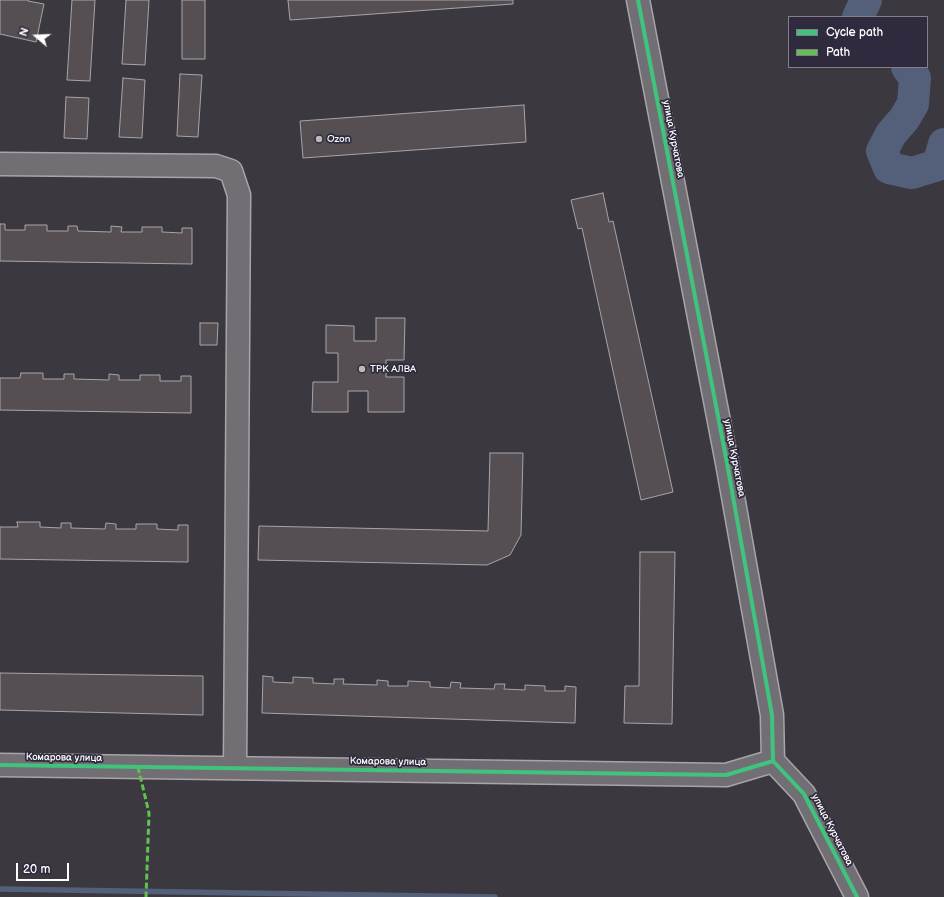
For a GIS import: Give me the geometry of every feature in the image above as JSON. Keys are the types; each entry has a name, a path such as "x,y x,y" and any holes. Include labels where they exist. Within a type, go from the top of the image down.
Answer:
{"street":[{"name":"улица Курчатова","path":"638,0 727,463 772,715 773,760 804,794 857,897"},
{"path":"0,164 216,166 231,171 239,195 235,768"},
{"name":"Комарова улица","path":"0,765 726,775 773,760"}],"building":[{"path":"0,0 28,0 44,4 36,42 0,34"},
{"path":"72,0 95,0 90,81 67,80"},
{"path":"126,0 149,0 145,65 122,64"},
{"path":"182,0 205,0 205,59 182,59"},
{"path":"288,0 513,0 513,4 290,20"},
{"path":"180,74 202,75 198,137 177,136"},
{"path":"123,78 145,80 142,138 119,137"},
{"path":"66,97 89,98 87,139 64,138"},
{"path":"524,105 526,142 303,158 300,121"},
{"path":"603,193 609,222 613,221 673,492 641,500 582,228 578,229 571,200"},
{"path":"0,224 5,224 5,230 25,230 25,225 47,225 47,231 68,231 68,226 77,226 78,231 111,232 111,226 122,227 121,232 142,232 142,227 162,227 162,232 182,233 182,228 192,228 192,264 0,261"},
{"name":"ТРК АЛВА","path":"376,318 405,318 404,360 386,360 386,377 404,377 404,412 368,412 368,391 348,391 348,412 312,412 313,382 338,382 338,353 326,353 326,325 354,326 354,341 376,341"},
{"path":"200,323 218,323 217,345 200,345"},
{"path":"21,373 43,373 43,379 64,379 64,374 74,374 74,379 109,380 109,374 119,375 119,380 140,380 140,375 160,375 160,381 181,381 181,376 191,376 191,413 0,410 0,378 20,378"},
{"path":"490,453 523,453 521,535 510,555 487,565 258,560 259,526 488,531"},
{"path":"17,522 40,522 40,527 61,528 61,523 71,523 71,528 105,529 106,523 116,524 116,529 136,529 136,524 157,524 157,529 178,530 178,525 188,525 188,562 0,559 0,527 18,527"},
{"path":"640,552 675,552 672,724 624,723 625,686 639,686"},
{"path":"0,673 203,676 203,715 0,710"},
{"path":"263,676 273,677 273,682 293,683 293,677 313,678 313,683 334,684 334,679 344,679 343,684 377,685 377,680 388,681 388,686 408,686 408,681 430,682 430,687 450,688 451,682 461,683 460,688 494,689 495,684 505,684 504,689 525,690 525,685 545,686 545,691 565,691 565,686 576,687 575,723 262,713"}],"waterway":[{"path":"858,16 866,0"},
{"path":"908,68 915,78 913,104 904,119 891,134 882,151 889,168 912,173 938,165 944,144"},
{"path":"0,889 495,897"}],"marked path":[{"path":"138,767 149,813 146,897"}],"cycle path":[{"path":"638,0 727,463 772,715 773,761 804,794 857,897"},
{"path":"0,765 726,775 773,761"}],"place":[{"name":"Ozon","path":"319,139"},
{"name":"ТРК АЛВА","path":"362,369"}]}
